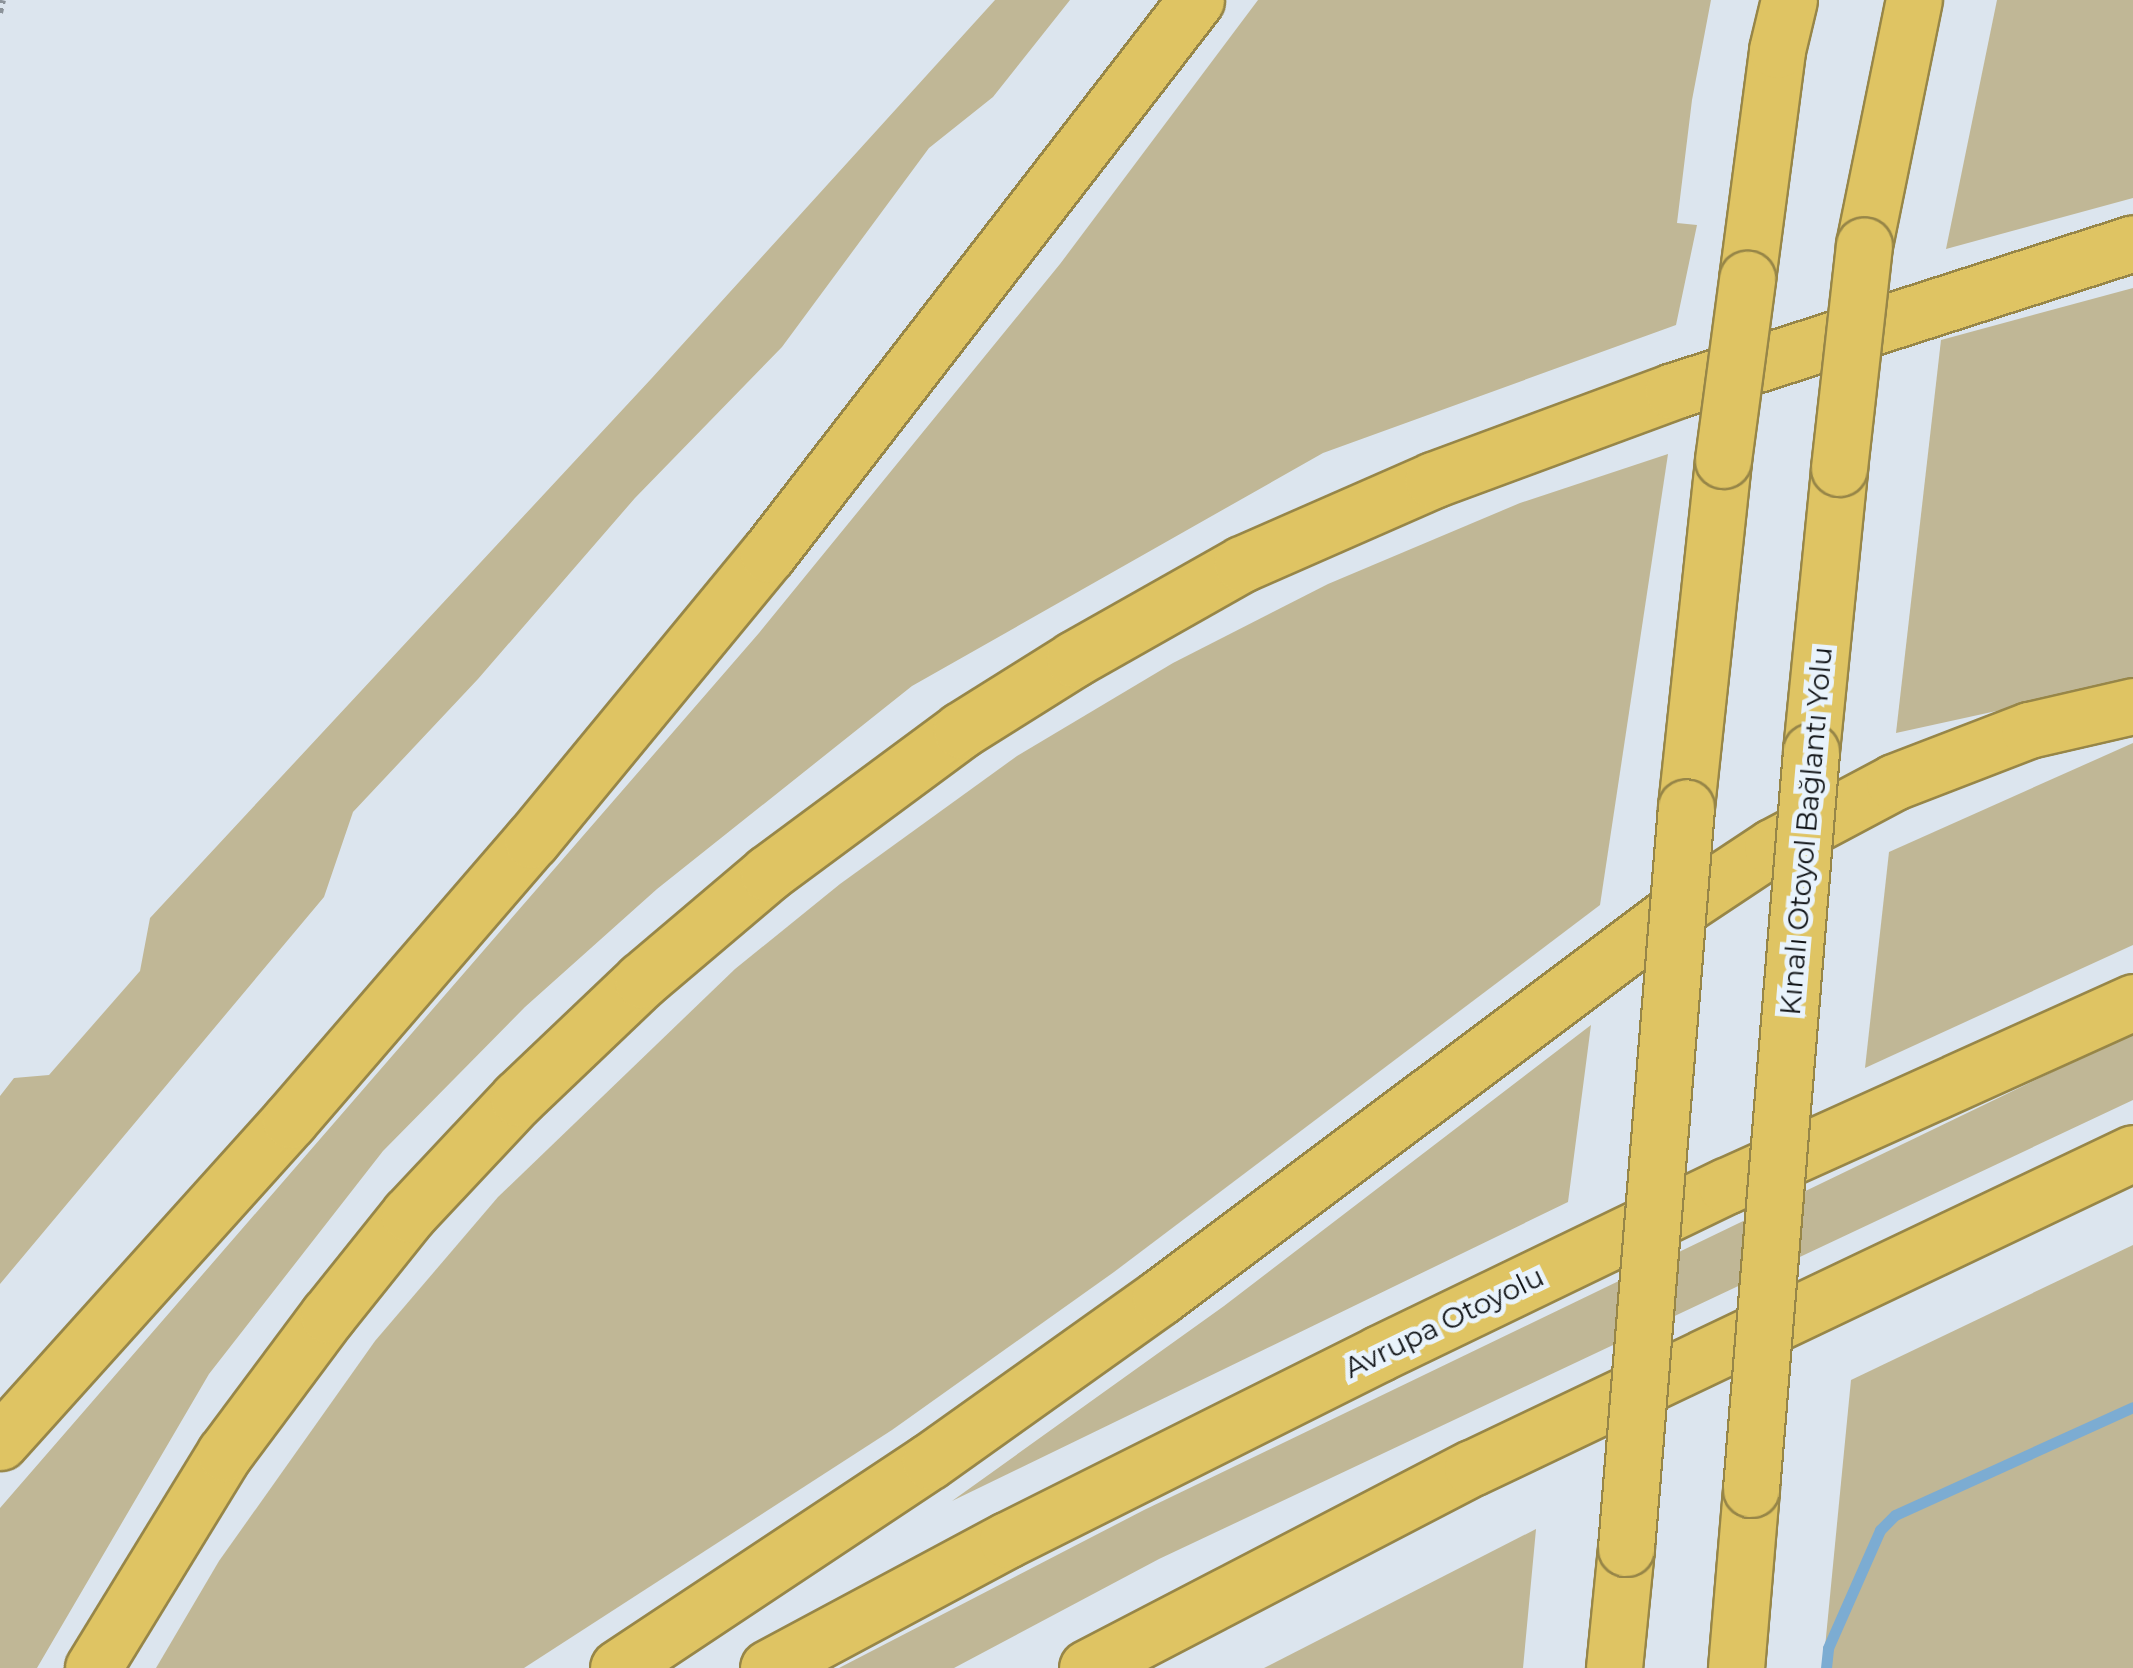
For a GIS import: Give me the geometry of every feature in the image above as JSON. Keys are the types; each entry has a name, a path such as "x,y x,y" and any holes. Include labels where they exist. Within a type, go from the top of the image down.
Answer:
{"highway":[{"path":"0,1442 290,1120 532,840 768,554 1196,0"},
{"path":"1614,1668 1686,807 1722,460 1777,50 1789,0"},
{"name":"Kınalı Otoyol Bağlantı Yolu","path":"1736,1668 1811,751 1840,468 1864,245 1914,0"},
{"path":"94,1668 226,1453 328,1314 410,1214 518,1098 642,980 768,873 962,730 1074,659 1242,564 1433,480 1673,391 2133,242"},
{"path":"618,1668 930,1461 1114,1330 1670,914 1772,847 1894,782 2029,730 2133,706"},
{"name":"Avrupa Otoyolu","path":"768,1668 1006,1540 1380,1353 1726,1186 2133,1002"},
{"path":"1087,1668 1472,1468 2133,1153"}],"path":[{"path":"0,14 4,0"}],"shaded area":[{"path":"995,0 1070,0 993,97 929,148 782,347 635,498 478,679 353,812 324,897 0,1284 0,1096 14,1078 49,1075 140,971 150,918 651,379"},
{"path":"1258,0 1711,0 1692,100 1677,223 1697,225 1676,325 1323,453 912,686 657,889 525,1007 383,1151 209,1374 37,1668 0,1668 0,1508 759,633 1060,264"},
{"path":"1997,0 2133,0 2133,198 1946,249"},
{"path":"2133,288 2133,681 1896,733 1941,340"},
{"path":"1668,454 1600,905 1114,1272 892,1430 524,1668 156,1668 219,1561 375,1341 498,1197 735,969 840,884 1017,756 1173,663 1328,584 1520,503"},
{"path":"2133,743 2133,945 1865,1068 1889,852"},
{"path":"1591,1025 1568,1202 952,1501 1224,1306"},
{"path":"2133,1033 2133,1100 1159,1559 954,1668 839,1668 1144,1510"},
{"path":"2133,1245 2133,1668 1823,1668 1851,1380"},
{"path":"1536,1529 1523,1668 1264,1668"}],"waterway":[{"path":"1826,1668 1828,1648 1880,1530 1895,1515 2133,1407"}]}
